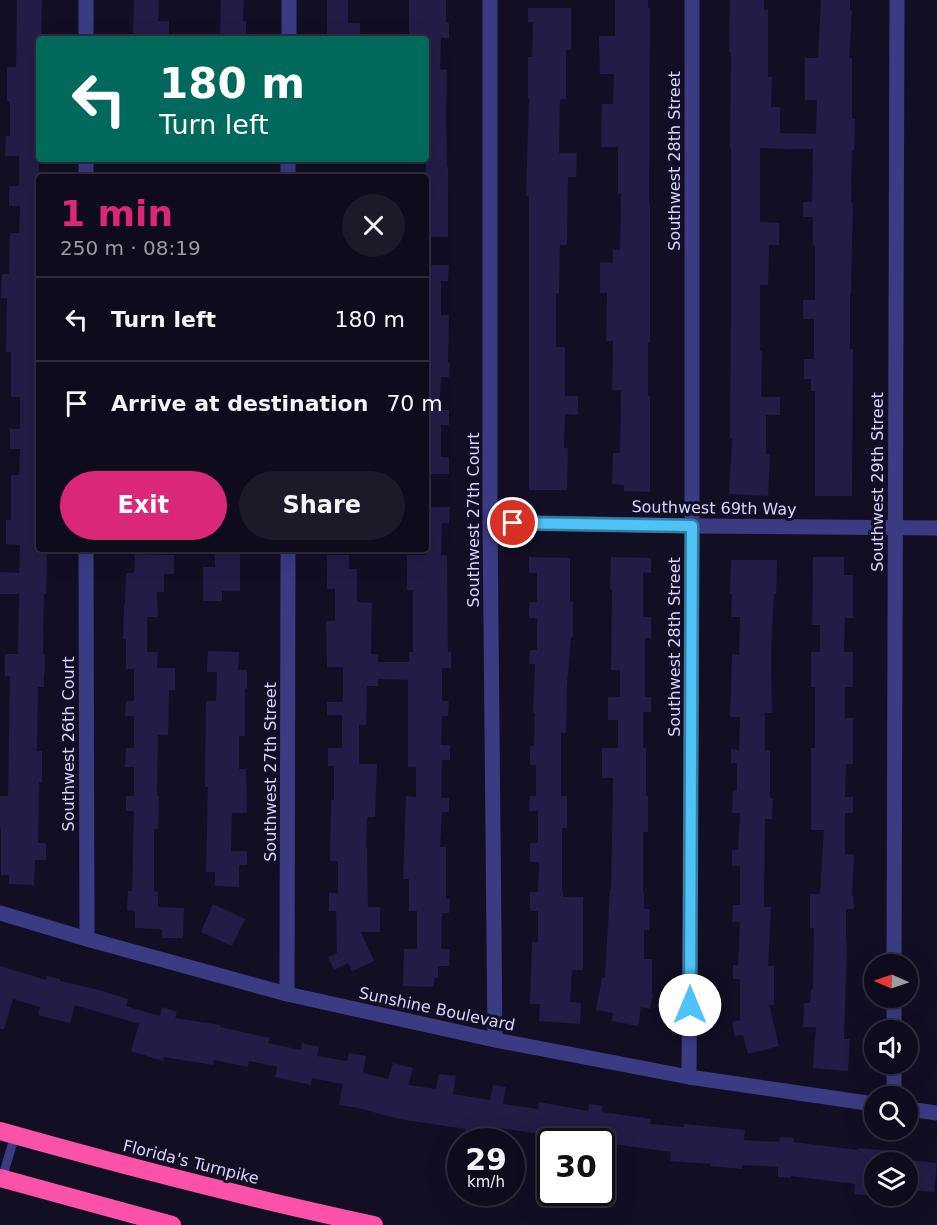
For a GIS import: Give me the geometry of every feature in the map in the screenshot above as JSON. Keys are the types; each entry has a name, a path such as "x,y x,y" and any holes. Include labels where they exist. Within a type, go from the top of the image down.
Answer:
{"highway":[{"name":"Florida's Turnpike","path":"8,1133 194,1183 374,1225"},
{"path":"1,1179 172,1225"}],"street":[{"path":"86,0 86,36"},
{"path":"289,0 289,36"},
{"name":"Southwest 27th Court","path":"490,0 490,522 495,1040"},
{"name":"Southwest 28th Street","path":"689,1077 692,0"},
{"name":"Southwest 29th Street","path":"894,954 897,0"},
{"name":"Southwest 69th Way","path":"490,522 937,528"},
{"name":"Southwest 26th Court","path":"86,552 87,939"},
{"name":"Southwest 27th Street","path":"287,994 288,552"},
{"name":"Sunshine Boulevard","path":"0,913 287,994 495,1040 689,1077 864,1103"},
{"path":"918,1110 937,1113"}],"lane":[{"path":"1,1179 8,1133"}],"building":[{"path":"17,0 42,0 41,36 36,36 36,162 39,162 39,174 36,174 36,552 47,554 46,594 44,594 45,673 44,687 38,687 37,751 42,751 38,843 46,843 46,860 35,860 34,885 9,884 9,875 1,875 0,796 8,796 10,676 5,676 5,654 18,654 19,594 0,594 0,572 19,573 20,545 6,544 6,520 11,520 11,475 19,475 20,449 10,449 10,429 20,429 20,397 11,397 11,352 6,352 7,298 1,298 2,274 9,274 10,233 19,233 20,206 9,206 9,186 19,186 19,156 5,156 6,136 10,136 7,67 16,67"},
{"path":"134,0 159,0 158,21 169,21 169,36 133,36"},
{"path":"221,0 244,0 243,21 246,21 246,36 220,36"},
{"path":"327,0 348,0 348,23 360,23 360,36 327,36"},
{"path":"409,0 446,0 446,23 449,23 449,38 441,38 440,69 447,70 448,237 429,237 429,174 426,174 426,162 429,162 429,36 409,35"},
{"path":"615,0 648,0 648,8 650,8 648,396 650,396 650,492 624,491 624,485 612,484 613,453 620,453 621,390 612,390 613,341 606,341 607,293 600,293 600,262 613,263 613,250 620,250 621,194 618,194 618,147 601,147 602,104 613,104 614,74 600,74 599,36 615,36"},
{"path":"730,0 764,0 764,10 768,10 768,77 772,77 771,107 780,107 780,133 816,134 817,100 805,100 805,58 818,58 821,0 850,0 850,11 852,11 849,58 852,58 852,119 855,119 854,150 852,150 850,294 850,349 853,349 852,496 815,496 815,391 811,391 811,379 804,379 804,359 814,359 814,319 803,319 803,300 815,300 813,217 803,217 803,202 812,202 813,149 760,148 760,222 779,223 779,245 769,245 768,285 760,285 761,397 780,397 780,415 766,415 766,454 770,454 768,496 729,494 732,439 730,439"},
{"path":"528,8 571,8 571,50 566,50 566,99 560,99 559,153 577,153 576,177 568,177 567,245 560,245 559,293 556,293 556,347 565,347 565,396 578,396 578,415 565,414 564,448 568,448 567,490 529,490 529,196 526,196 528,57 532,57 533,22 528,22"},
{"path":"429,265 449,265 448,281 441,281 441,315 449,315 448,363 450,363 449,377 441,377 439,410 449,410 449,425 441,425 441,457 449,457 449,474 429,474"},
{"path":"429,507 450,507 449,523 442,523 441,555 447,555 448,652 451,652 451,668 442,668 442,701 449,701 448,716 442,716 441,745 450,745 450,760 442,760 441,798 449,798 449,812 442,812 440,847 446,847 446,899 450,899 449,913 442,913 441,949 450,949 449,966 438,966 438,978 435,978 433,987 403,986 404,949 417,949 417,911 409,911 409,879 403,879 406,796 416,797 416,767 408,767 408,680 378,679 378,686 367,686 366,725 359,725 359,764 377,764 375,817 367,817 366,847 368,907 380,907 380,932 361,932 374,961 352,971 348,963 334,970 328,957 337,953 336,911 329,911 329,893 338,893 338,861 330,861 334,766 328,766 328,748 342,748 342,715 327,715 327,702 343,702 343,667 327,667 326,621 335,621 335,589 327,589 327,555 349,555 349,569 357,569 357,602 372,603 371,654 378,654 378,662 409,662 409,652 413,652 413,590 407,590 407,555 426,555 426,552 429,552"},
{"path":"135,554 174,555 174,574 164,574 164,592 157,592 158,617 147,617 147,652 158,652 157,668 175,668 175,690 169,690 168,735 158,735 157,796 159,796 158,829 154,829 154,891 158,892 158,907 184,908 183,938 162,938 162,929 135,928 135,911 127,910 128,891 132,891 134,811 126,811 126,796 134,796 134,767 125,767 126,748 134,748 134,716 125,716 126,701 134,701 134,669 126,669 126,639 123,639 126,573 134,573"},
{"path":"215,554 240,554 240,591 222,591 222,601 203,601 203,567 215,567"},
{"path":"529,557 570,558 573,637 571,637 567,685 566,733 561,732 561,796 567,796 567,828 562,828 562,892 563,897 583,897 583,970 572,970 570,1002 581,1003 580,1024 539,1021 540,1004 530,1004 532,942 538,942 538,911 530,911 530,892 538,892 539,862 530,862 530,843 538,843 538,811 529,811 530,796 536,796 536,765 530,765 530,746 534,746 535,664 529,664 530,650 537,650 537,618 529,618 529,602 537,602 537,573 529,573"},
{"path":"611,557 651,558 651,573 643,572 643,617 651,617 651,638 645,638 645,697 651,697 651,712 643,712 648,832 643,832 643,891 644,909 650,909 649,930 644,930 644,959 652,959 653,994 650,1009 641,1007 638,1026 612,1021 613,1013 596,1010 602,978 605,978 611,890 613,778 602,778 602,748 618,748 618,720 608,720 608,697 620,697 620,670 611,670"},
{"path":"813,557 844,557 844,575 853,575 853,618 845,618 844,652 853,652 853,687 845,687 845,718 853,718 853,764 846,764 845,797 853,797 853,813 845,813 845,854 854,855 852,895 854,909 846,909 844,1039 850,1039 848,1071 813,1068 816,1027 803,1027 804,1003 810,1003 811,989 813,989 814,928 810,928 810,894 820,894 824,830 811,830 811,748 815,748 815,687 811,687 811,652 820,652 820,625 812,625"},
{"path":"731,560 777,560 771,655 772,713 765,713 765,750 770,750 770,798 773,798 772,819 765,819 764,907 771,907 768,966 774,966 774,1005 769,1005 779,1046 748,1054 743,1035 735,1036 732,1022 740,1020 740,979 733,979 733,965 738,965 740,922 732,922 733,905 740,905 740,866 732,866 732,850 738,850 740,813 732,813 733,790 737,791 737,763 731,763 731,749 739,750 740,717 730,717 732,654 739,655 740,617 731,617"},
{"path":"208,651 239,652 238,670 247,670 245,736 239,736 239,769 246,769 247,813 232,813 231,851 247,851 247,865 239,865 239,887 215,886 215,872 206,872 208,787 205,787 206,701 216,701 217,672 207,672"},
{"path":"213,904 245,919 232,946 201,932"},
{"path":"0,966 46,980 47,976 60,979 60,981 128,999 126,1006 160,1016 162,1007 177,1012 175,1018 220,1025 220,1027 270,1038 268,1043 301,1050 302,1043 319,1047 317,1056 347,1061 349,1053 366,1056 363,1073 388,1079 393,1063 413,1068 408,1085 436,1089 439,1074 456,1076 453,1094 490,1100 493,1085 506,1087 503,1104 538,1109 539,1102 588,1111 589,1104 603,1106 602,1112 651,1119 650,1124 684,1127 684,1124 745,1130 744,1140 779,1142 780,1137 794,1138 793,1142 858,1150 858,1148 904,1152 864,1152 864,1195 854,1194 855,1184 791,1176 791,1178 778,1177 778,1167 742,1165 742,1169 670,1161 671,1152 615,1144 615,1128 537,1128 537,1133 525,1132 525,1128 459,1128 399,1119 339,1105 343,1084 312,1078 311,1085 275,1077 277,1067 249,1061 248,1067 214,1060 213,1065 164,1057 163,1061 131,1051 139,1024 75,1005 70,1023 38,1015 40,1007 13,999 4,1029 0,1029"},
{"path":"918,1161 937,1163 934,1192 918,1191"}],"route":[{"path":"513,523 692,526 690,1005"}]}
